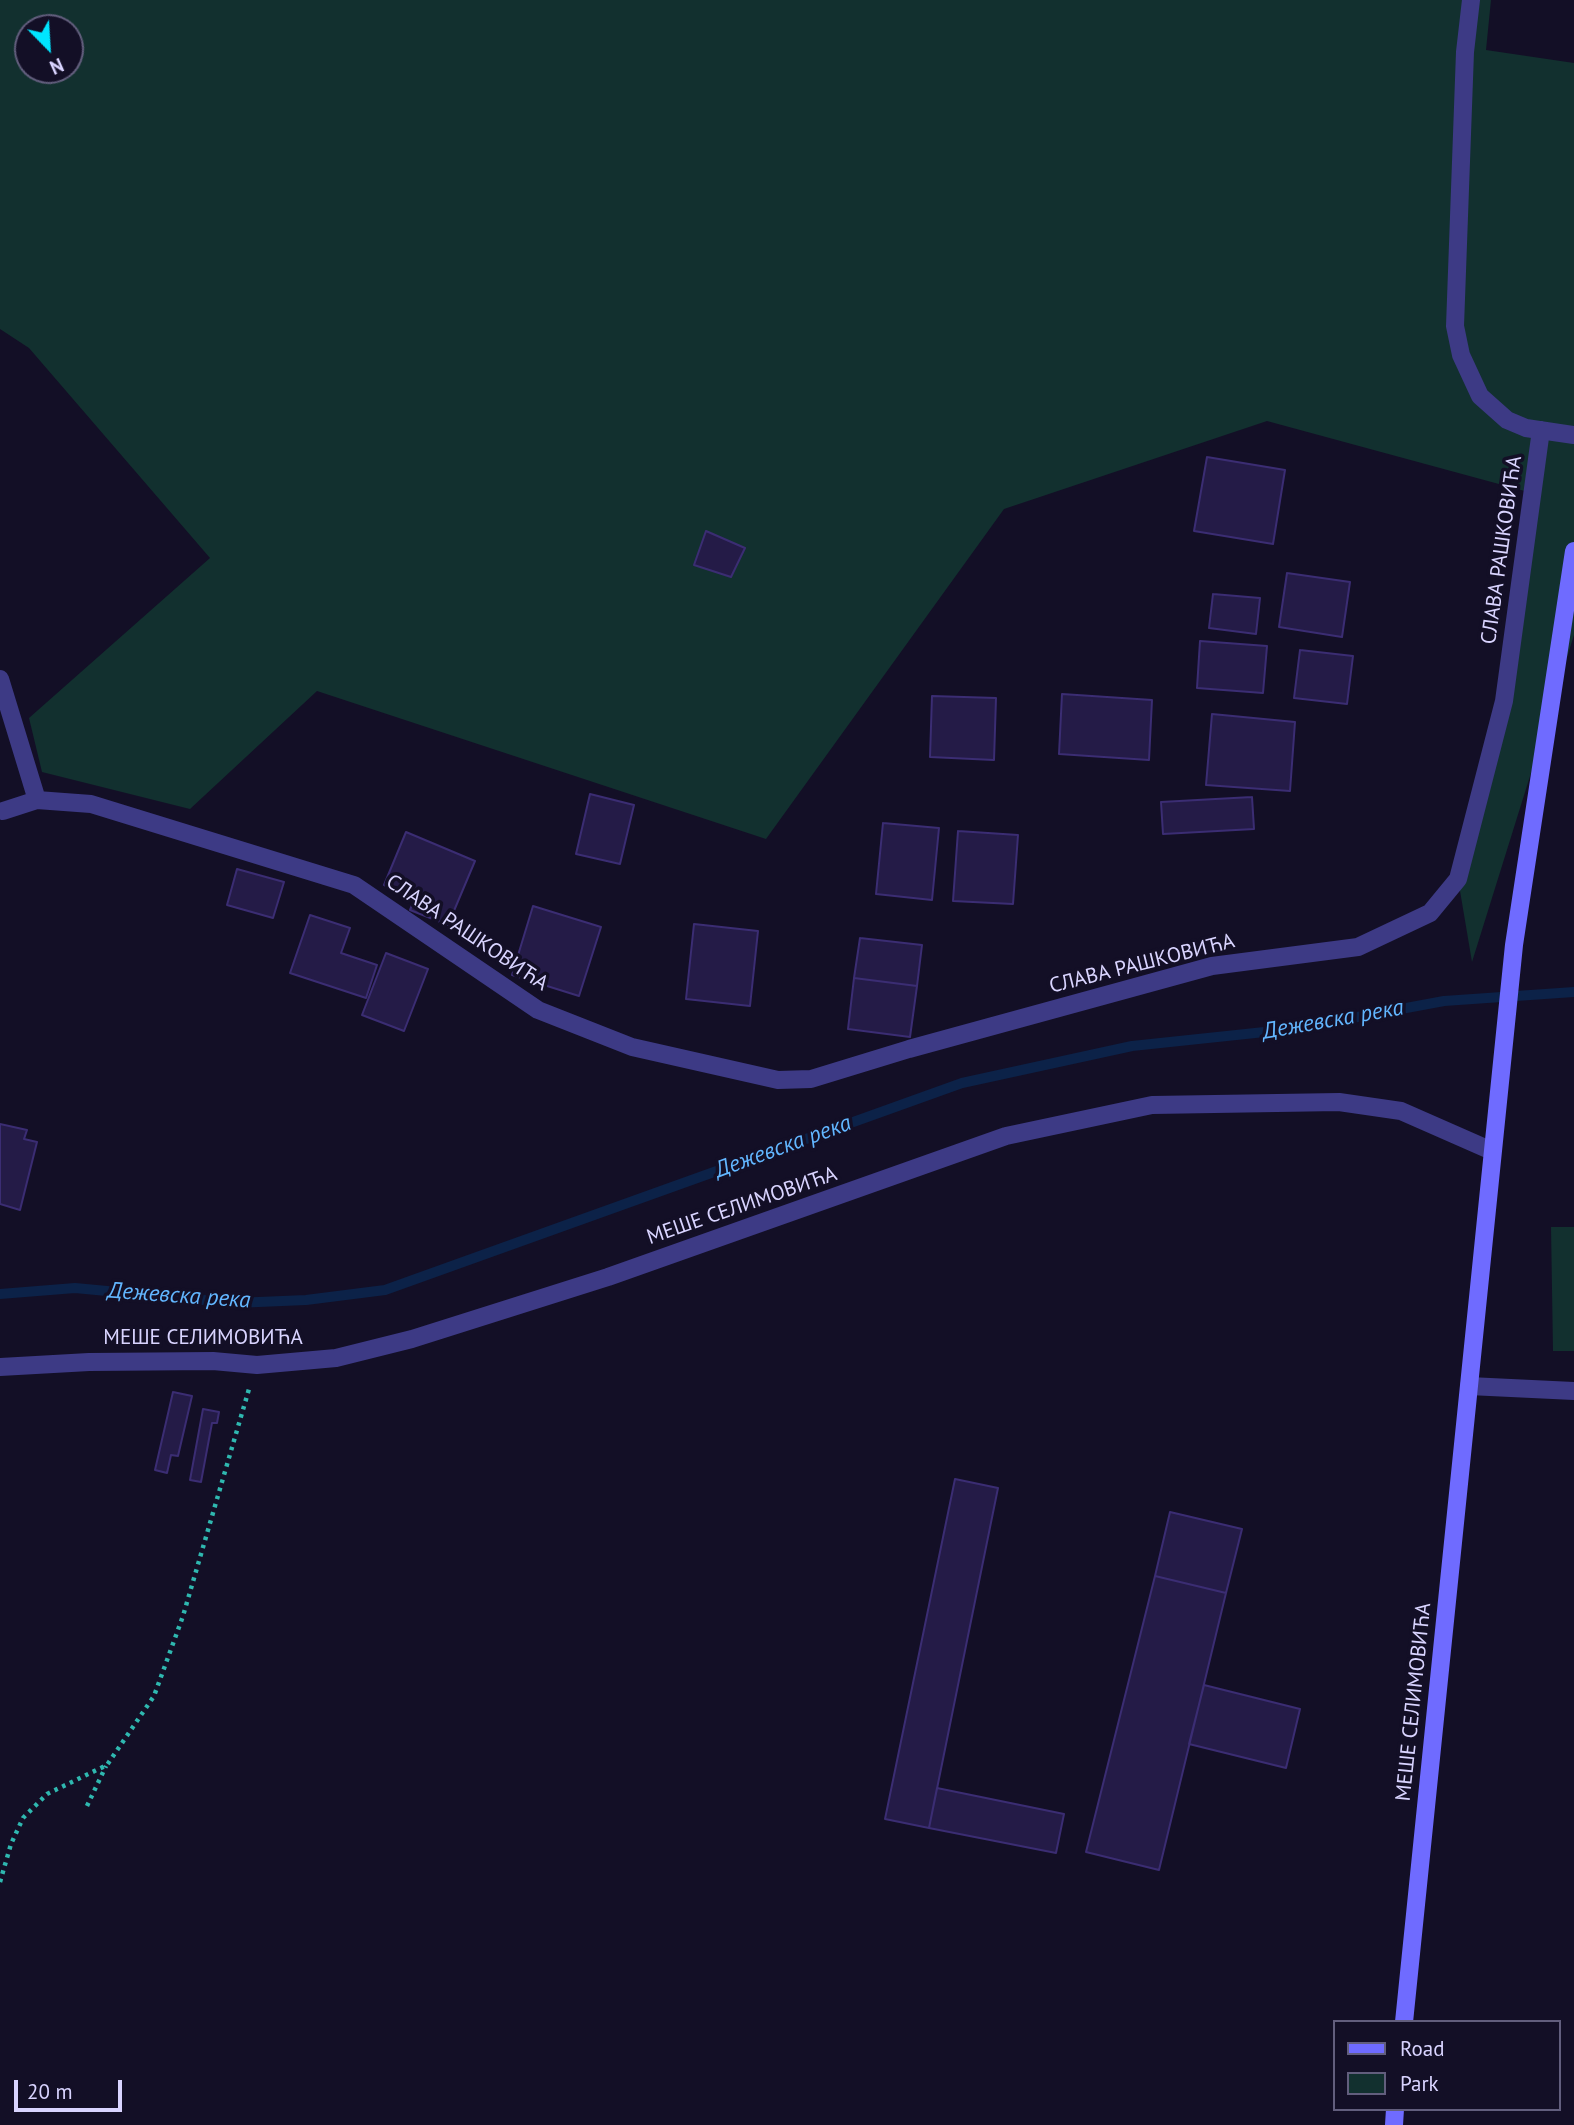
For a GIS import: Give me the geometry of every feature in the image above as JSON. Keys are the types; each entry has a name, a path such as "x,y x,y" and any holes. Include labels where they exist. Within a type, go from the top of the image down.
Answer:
{"main road":[{"name":"МЕШЕ СЕЛИМОВИЋА","path":"1404,2020 1514,945 1574,551"}],"street":[{"name":"СЛАВА РАШКОВИЋА","path":"2,811 37,800 91,804 354,885 538,1010 632,1047 778,1080 811,1079 909,1049 1212,966 1358,947 1430,913 1458,879 1504,701 1541,430 1507,420 1480,396 1461,355 1455,326 1465,52 1471,0"},
{"path":"1541,430 1574,435"},
{"path":"0,679 37,800"},
{"name":"МЕШЕ СЕЛИМОВИЋА","path":"0,1367 213,1361 257,1365 336,1358 412,1339 621,1273 1006,1136 1152,1105 1339,1102 1401,1111 1492,1151"},
{"path":"1469,1386 1574,1391"}],"path":[{"path":"88,1806 107,1765 154,1696 183,1616 257,1365"},
{"path":"0,1882 10,1844 23,1818 47,1794 107,1765"}],"green space":[{"path":"0,0 1491,0 1486,50 1574,63 1574,635 1472,962 1458,879 1504,701 1532,493 1267,421 1004,509 766,839 317,691 190,809 42,772 29,718 210,558 29,348 0,329"},
{"path":"1551,1227 1574,1227 1574,1351 1553,1351"}],"building":[{"path":"1207,457 1285,470 1273,544 1194,531"},
{"path":"706,531 745,548 731,577 694,565"},
{"path":"1287,573 1350,582 1342,637 1279,627"},
{"path":"1213,594 1260,598 1256,634 1209,628"},
{"path":"1200,641 1267,646 1263,693 1197,688"},
{"path":"1300,650 1353,656 1347,704 1294,698"},
{"path":"1062,694 1152,700 1149,760 1059,754"},
{"path":"932,696 996,698 994,760 930,757"},
{"path":"1212,714 1295,722 1290,791 1206,785"},
{"path":"590,794 634,805 620,864 576,854"},
{"path":"1252,797 1254,829 1163,834 1161,802"},
{"path":"883,823 939,828 932,900 876,894"},
{"path":"958,831 1018,835 1013,904 953,901"},
{"path":"406,832 475,861 448,925 410,910 415,898 384,885"},
{"path":"237,869 284,882 273,918 227,905"},
{"path":"533,906 601,927 579,996 512,975"},
{"path":"310,915 350,928 341,953 377,965 366,998 290,973"},
{"path":"694,924 758,931 750,1006 686,999"},
{"path":"860,938 922,945 917,986 854,978"},
{"path":"386,953 428,969 404,1031 362,1015"},
{"path":"854,978 917,986 910,1037 848,1029"},
{"path":"0,1124 27,1130 24,1139 37,1142 20,1210 0,1204"},
{"path":"173,1392 192,1396 178,1456 171,1455 167,1473 155,1470"},
{"path":"203,1409 219,1412 217,1423 212,1423 201,1482 190,1480"},
{"path":"955,1479 998,1488 929,1828 885,1819"},
{"path":"1170,1512 1242,1529 1226,1593 1155,1576"},
{"path":"1155,1576 1226,1593 1159,1870 1086,1852"},
{"path":"1204,1685 1300,1709 1286,1768 1189,1744"},
{"path":"937,1788 1064,1814 1056,1853 929,1828"}],"waterway":[{"name":"Дежевска река","path":"0,1294 75,1288 235,1303 306,1300 385,1290 962,1083 1132,1046 1293,1029 1444,1001 1574,992"}]}
